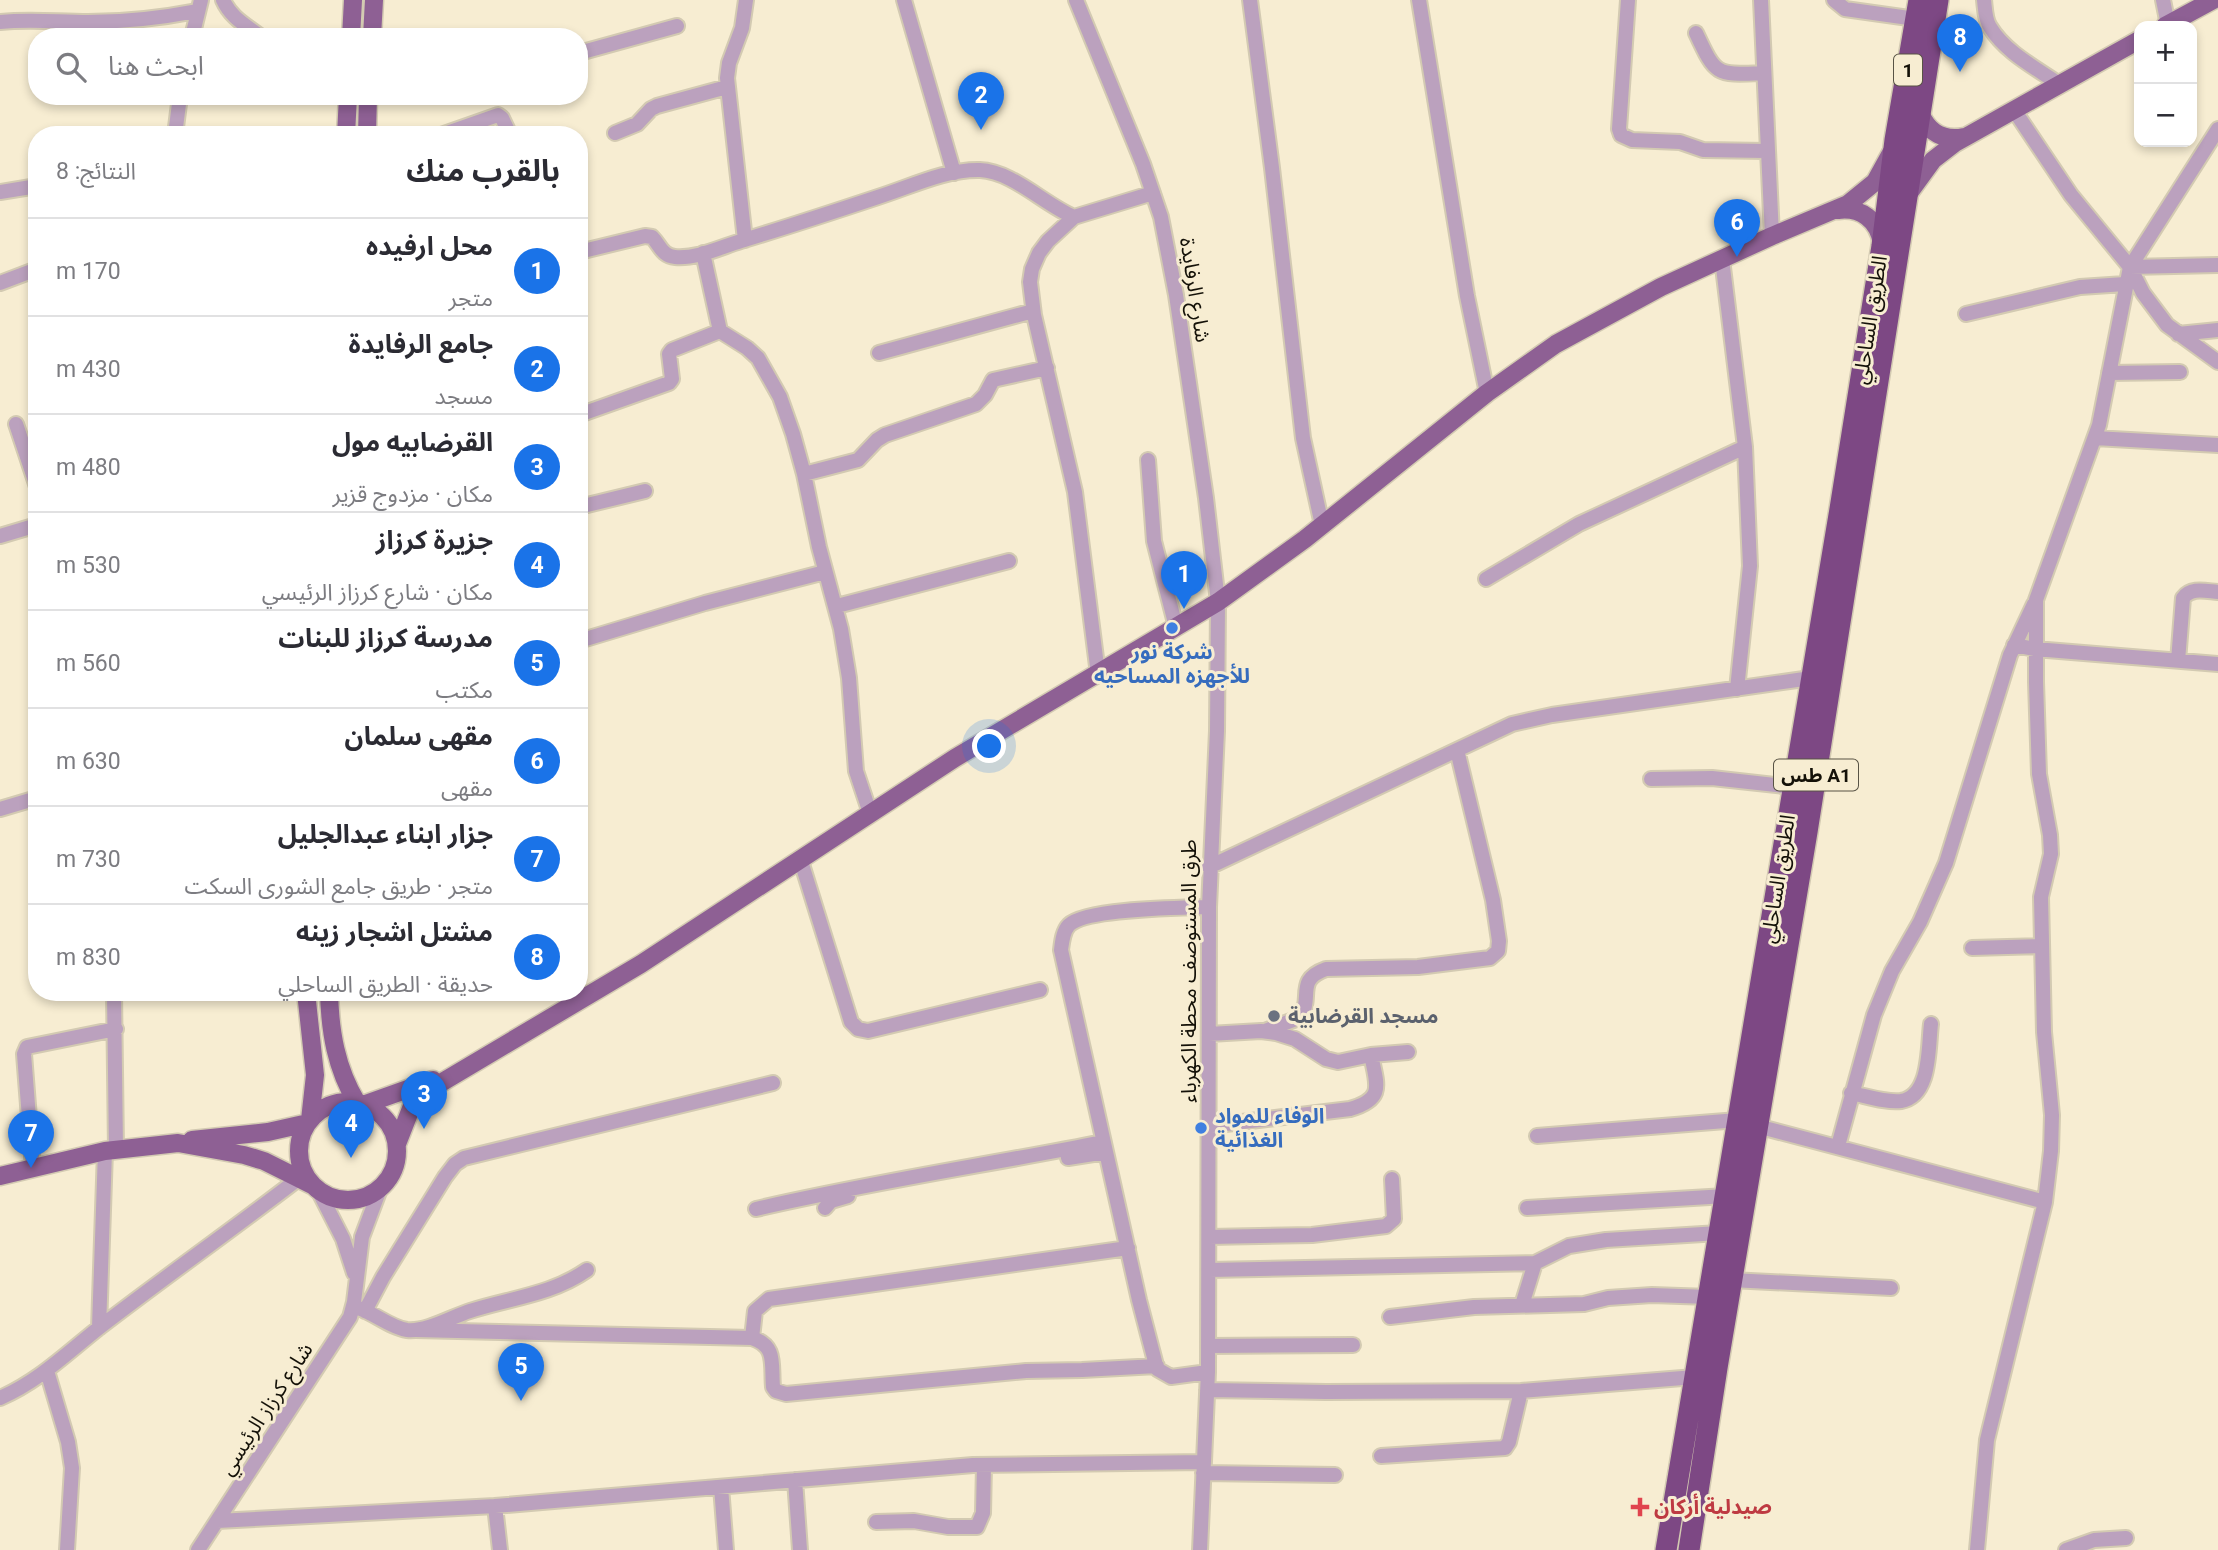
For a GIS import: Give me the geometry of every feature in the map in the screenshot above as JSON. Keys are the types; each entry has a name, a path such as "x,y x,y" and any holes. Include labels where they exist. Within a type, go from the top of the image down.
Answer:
{"highway":[{"name":"الطريق الساحلي","path":"1666,1550 1726,1196 1748,1123 1807,832 1938,0"},
{"name":"الطريق الساحلي","path":"1689,1550 1731,1280 1748,1123 1793,786 1882,246 1895,140 1917,10"}],"main road":[{"path":"351,28 353,0"},
{"path":"372,28 374,0"},
{"path":"2174,21 2213,0"},
{"path":"1909,192 1933,160 1967,136 2134,43"},
{"path":"346,126 348,105"},
{"path":"368,126 370,105"},
{"path":"1921,115 1936,134 1951,139 1967,136"},
{"path":"588,995 641,964 964,753 1218,602 1322,525 1487,393 1530,361 1584,327 1722,259 1858,198 1875,182 1888,162 1895,140"},
{"path":"1838,209 1852,209 1866,215 1876,225 1882,246"},
{"path":"307,1001 315,1075 309,1121 299,1143 299,1154 300,1166 309,1185"},
{"path":"329,1001 341,1074 360,1104"},
{"path":"397,1144 408,1113 429,1090 578,1001"},
{"path":"360,1104 407,1091 471,1064"},
{"path":"0,1176 111,1151 268,1132 309,1121 326,1107 346,1102 360,1104 383,1117 392,1129 397,1153 393,1173 380,1189 354,1200 335,1199 264,1161 178,1143"}],"street":[{"path":"223,0 228,10 248,28"},
{"path":"745,240 727,87 729,64 742,28 746,0"},
{"path":"904,0 954,173"},
{"name":"شارع الرفايدة","path":"1076,0 1153,193 1167,246 1206,498 1218,602"},
{"path":"1250,0 1304,439 1322,525"},
{"path":"1419,0 1467,296 1487,393"},
{"path":"1628,0 1621,83 1621,135 1632,139 1680,142 1703,150 1766,150"},
{"path":"1761,0 1772,236"},
{"path":"1834,0 1845,9 1917,10"},
{"path":"1984,0 1989,26 2009,48 2059,84"},
{"path":"2163,0 2166,21"},
{"path":"0,22 35,19 86,22 153,19 199,6 194,28"},
{"path":"588,51 677,26"},
{"path":"1696,33 1711,65 1720,71 1728,74 1763,73"},
{"path":"615,133 637,124 650,109 657,106 727,87"},
{"path":"176,126 179,105"},
{"path":"2014,110 2071,195 2130,267 2143,293 2167,325 2218,362"},
{"path":"467,126 498,115 506,126"},
{"path":"1838,1146 1868,1032 1883,991 1920,922 1950,853 2014,645 2036,600 2095,438 2130,267 2218,129"},
{"path":"588,250 645,236 652,237 662,252 673,257 703,253 954,173 981,170 999,174 1019,184 1057,210 1074,217"},
{"path":"1,192 28,188"},
{"path":"1098,674 1075,492 1033,311 1030,282 1032,269 1048,241 1074,217 1153,193"},
{"path":"703,253 720,331 752,353 768,373 780,397 804,474 825,572 836,606 849,678 856,771 870,813"},
{"path":"1722,259 1745,447 1750,566 1737,689"},
{"path":"2130,267 2218,265"},
{"path":"0,283 28,272"},
{"path":"1966,314 2080,288 2125,284"},
{"path":"879,353 1033,311"},
{"path":"2178,334 2218,330"},
{"path":"588,412 669,383 672,379 669,355 672,350 720,331"},
{"path":"804,474 858,460 885,435 976,404 985,395 993,380 1047,368"},
{"path":"2109,373 2180,372"},
{"path":"16,424 28,460"},
{"path":"2095,438 2218,445"},
{"path":"1486,579 1579,524 1745,447"},
{"path":"1148,460 1154,541 1176,627"},
{"path":"588,506 645,491"},
{"path":"0,536 28,528"},
{"path":"836,606 1009,561"},
{"path":"588,638 705,603 825,572"},
{"path":"2178,661 2183,598 2192,590 2218,592"},
{"path":"1977,1550 1987,1440 2045,1202 2052,1151 2052,1115 2044,1032 2041,897 2050,854 2050,835 2039,774 2036,600"},
{"name":"طرق المستوصف محطة الكهرباء","path":"1200,1550 1208,1372 1209,867 1217,731 1218,602"},
{"path":"2014,645 2035,649 2218,663"},
{"path":"1209,867 1495,731 1530,719 1811,678"},
{"path":"1265,1031 1301,1017 1305,1009 1306,987 1316,972 1326,969 1418,967 1490,958 1498,951 1493,900 1457,750"},
{"path":"1651,779 1712,778 1793,786"},
{"path":"0,809 28,801"},
{"path":"800,858 851,1022 858,1029 868,1031 1040,990"},
{"path":"1208,1372 1171,1377 1163,1374 1157,1366 1104,1147 1061,950 1068,925 1078,920 1125,912 1209,907"},
{"path":"1972,948 2042,946"},
{"path":"99,1328 111,1151 116,1029 114,1001"},
{"path":"1852,1093 1900,1101 1912,1097 1924,1084 1931,1024"},
{"path":"33,1169 24,1054 27,1046 116,1029"},
{"path":"1209,1034 1265,1031 1295,1039 1326,1059 1338,1062 1371,1055 1408,1052"},
{"path":"1209,1126 1365,1105 1374,1098 1378,1088 1371,1055"},
{"path":"773,1083 464,1158 455,1164 445,1177 390,1266 359,1309 404,1330 752,1338 767,1345 770,1350 773,1387 786,1394 1027,1371 1157,1366"},
{"path":"1537,1136 1748,1123 2045,1202"},
{"path":"825,1208 837,1198 863,1192 1104,1147"},
{"path":"756,1209 851,1187 1104,1147"},
{"path":"1209,1237 1312,1235 1386,1226 1394,1219 1392,1179"},
{"path":"0,1398 47,1371 99,1328 309,1185"},
{"name":"شارع كرزاز الرئيسي","path":"198,1550 359,1309 350,1257 309,1185"},
{"name":"شارع كرزاز الرئيسي","path":"356,1284 362,1237 380,1189"},
{"path":"1527,1208 1726,1196"},
{"path":"1209,1270 1535,1263 1569,1246 1606,1240 1719,1233"},
{"path":"752,1338 755,1311 769,1299 1128,1248"},
{"path":"1522,1305 1535,1263"},
{"path":"416,1330 473,1310 560,1286 587,1270"},
{"path":"1731,1280 1891,1288"},
{"path":"1390,1317 1474,1307 1584,1304 1608,1298 1652,1295 1709,1297"},
{"path":"1208,1346 1353,1345"},
{"path":"47,1371 68,1443 72,1468 67,1550"},
{"path":"1207,1390 1521,1391 1695,1377"},
{"path":"1381,1456 1505,1448 1509,1443 1521,1391"},
{"path":"218,1521 495,1506 984,1465 1203,1467 1335,1475"},
{"path":"876,1522 914,1521 948,1527 977,1527 983,1513 984,1465"},
{"path":"795,1480 800,1550"},
{"path":"721,1487 726,1550"},
{"path":"495,1506 500,1550"},
{"path":"2066,1550 2094,1540 2126,1538"}],"place":[{"name":"مشتل اشجار زينه","path":"1960,72"},
{"name":"جامع الرفايدة","path":"981,130"},
{"name":"مقهى سلمان","path":"1737,257"},
{"name":"محل ارفيده","path":"1184,609"},
{"name":"شركة نور للأجهزه المساحيه","path":"1172,628"},
{"name":"مسجد القرضابية","path":"1274,1016"},
{"name":"الوفاء للمواد الغذائية","path":"1201,1128"},
{"name":"القرضابيه مول","path":"424,1129"},
{"name":"جزيرة كرزاز","path":"351,1158"},
{"name":"جزار ابناء عبدالجليل","path":"31,1168"},
{"name":"مدرسة كرزاز للبنات","path":"521,1401"},
{"name":"صيدلية أركان","path":"1640,1507"}]}
